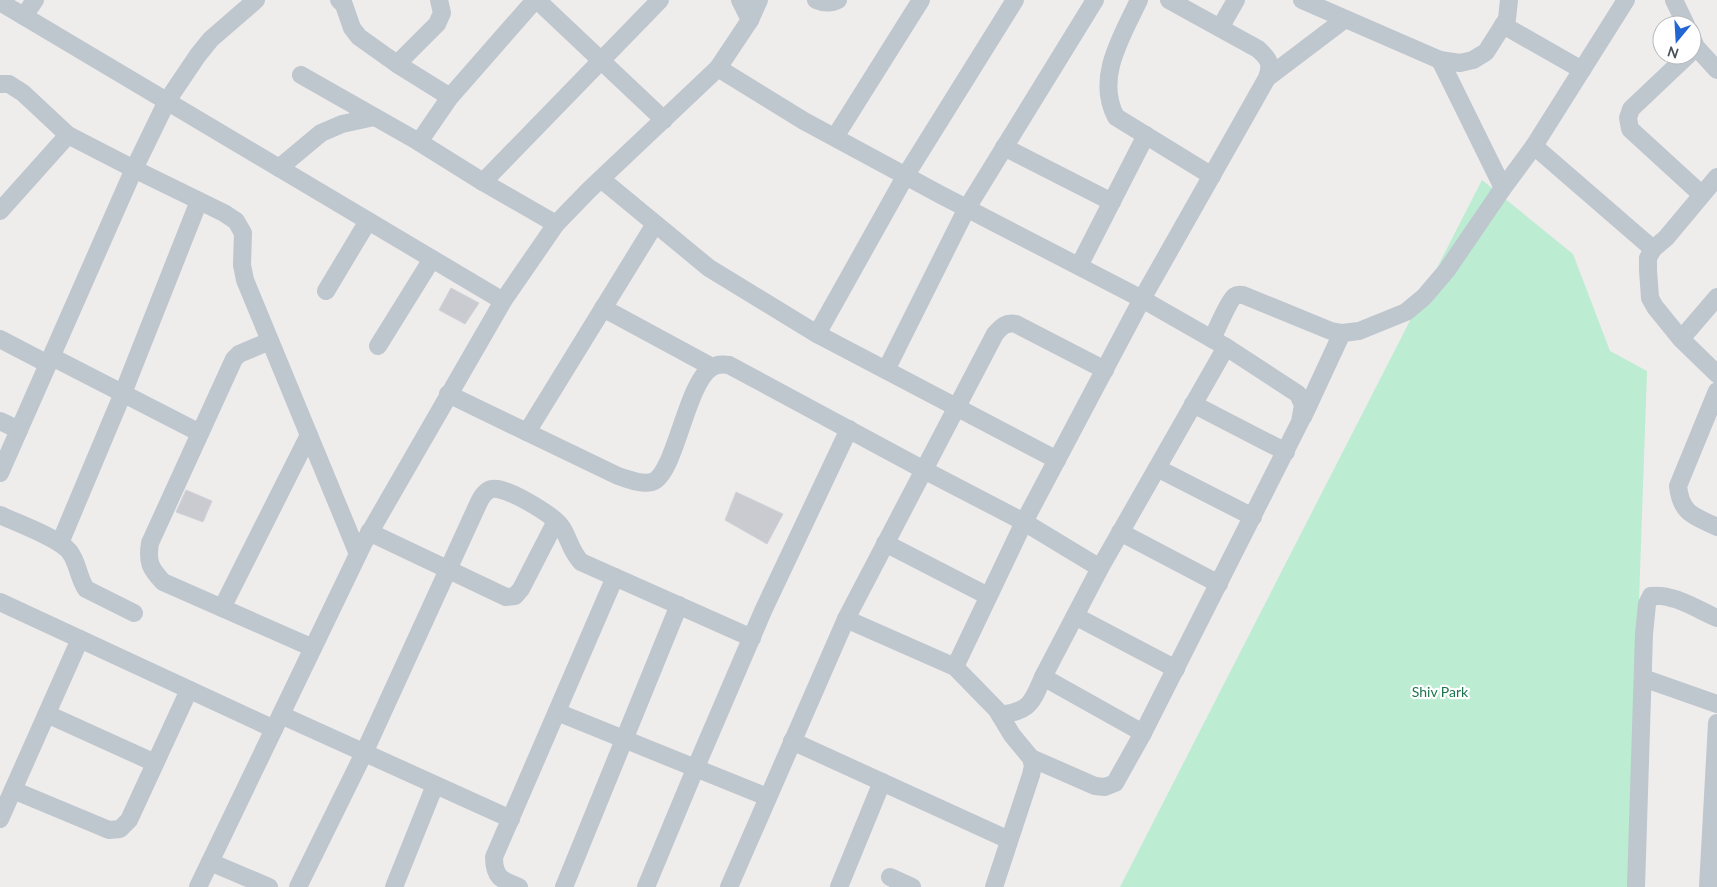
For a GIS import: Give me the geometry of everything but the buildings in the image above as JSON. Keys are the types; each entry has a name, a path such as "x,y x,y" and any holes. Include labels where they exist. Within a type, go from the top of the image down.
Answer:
{"street":[{"path":"24,16 35,0"},
{"path":"0,473 134,170 167,101 211,39 256,0"},
{"path":"339,0 344,5 352,28 359,37 397,64 450,97"},
{"path":"397,64 437,24 442,13 439,0"},
{"path":"419,142 450,97 536,0 664,120"},
{"path":"483,182 660,0"},
{"path":"740,0 750,20"},
{"path":"198,887 369,532 503,301 556,224 718,68 750,20 759,0"},
{"path":"816,0 824,3 838,0"},
{"path":"835,137 921,0"},
{"path":"817,334 906,175 1015,0"},
{"path":"886,370 967,208 1095,0"},
{"path":"1139,0 1114,52 1108,80 1108,95 1111,107 1116,117 1212,176"},
{"path":"954,667 1024,522 1142,299 1267,78 1270,68 1267,57 1258,49 1169,0"},
{"path":"1220,28 1236,0"},
{"path":"1302,0 1440,60 1460,63 1473,60 1486,52 1507,19 1509,0"},
{"path":"1000,715 1022,711 1036,692 1100,568 1194,404 1219,344 1234,297 1243,295 1331,331 1342,333 1359,331 1406,312 1420,301 1447,270 1534,146 1626,0"},
{"path":"1674,0 1681,15"},
{"path":"0,2 503,301"},
{"path":"1267,78 1346,19"},
{"path":"1504,25 1582,70"},
{"path":"1702,57 1717,70"},
{"path":"1440,60 1503,188"},
{"path":"1675,65 1631,109 1628,118 1630,129 1701,194"},
{"path":"718,68 804,121 1142,299 1219,344 1298,394 1303,405 1300,422"},
{"path":"300,76 419,142 556,224"},
{"path":"0,84 9,84 23,93 68,135 236,221 242,233 242,265 246,280 358,554"},
{"path":"279,168 321,133 342,124 374,117"},
{"path":"0,211 68,135"},
{"path":"1079,266 1146,135"},
{"path":"1534,146 1653,249"},
{"path":"1004,147 1112,202"},
{"path":"1717,177 1666,238 1653,249 1648,258 1650,298 1655,307 1681,339 1717,374"},
{"path":"601,179 709,268 817,334 1057,460"},
{"path":"60,543 123,393 199,201"},
{"path":"326,291 368,221"},
{"path":"527,432 655,224"},
{"path":"378,346 432,259"},
{"path":"1681,339 1717,297"},
{"path":"603,308 712,367"},
{"path":"729,887 846,619 994,334 1003,325 1016,324 1105,370"},
{"path":"846,619 954,667 997,710 1012,735 1031,758 1095,786 1105,788 1115,783 1143,734 1286,452 1342,333"},
{"path":"0,339 123,393 200,433"},
{"path":"270,341 239,354 234,359 150,543 148,556 152,570 163,582 313,648"},
{"path":"448,394 618,476 639,482 653,482 661,476 697,386 704,374 712,367 721,364 729,365 1024,522 1100,568"},
{"path":"1717,391 1678,486 1680,500 1691,515 1717,527"},
{"path":"1194,404 1286,452"},
{"path":"0,421 19,430"},
{"path":"646,887 752,638 849,429"},
{"path":"222,608 309,435"},
{"path":"1157,468 1253,517"},
{"path":"298,887 364,753 479,502 484,494 491,489 504,490 543,511 556,521 561,526 574,554 581,562 752,638"},
{"path":"0,515 60,543 69,551 86,589 134,613"},
{"path":"369,532 506,597 515,596 521,589 556,521"},
{"path":"1120,532 1219,584"},
{"path":"885,543 988,596"},
{"path":"519,887 503,881 497,875 494,857 615,577"},
{"path":"1636,887 1644,634 1647,604 1651,596 1659,595 1673,598 1717,618"},
{"path":"0,602 189,690 364,753 511,819"},
{"path":"564,887 679,605"},
{"path":"1075,616 1176,669"},
{"path":"0,819 80,639"},
{"path":"1043,677 1143,734"},
{"path":"1643,678 1717,704"},
{"path":"13,790 110,830 120,829 129,820 189,690"},
{"path":"557,712 767,797"},
{"path":"47,714 155,764"},
{"path":"1708,887 1717,723"},
{"path":"792,741 1009,840"},
{"path":"994,887 1031,775 1031,758"},
{"path":"839,887 882,782"},
{"path":"394,887 435,785"},
{"path":"210,862 269,887"},
{"path":"890,877 912,887"}],"green space":[{"name":"Shiv Park","path":"1482,180 1573,254 1610,351 1647,371 1629,887 1120,887"}]}
